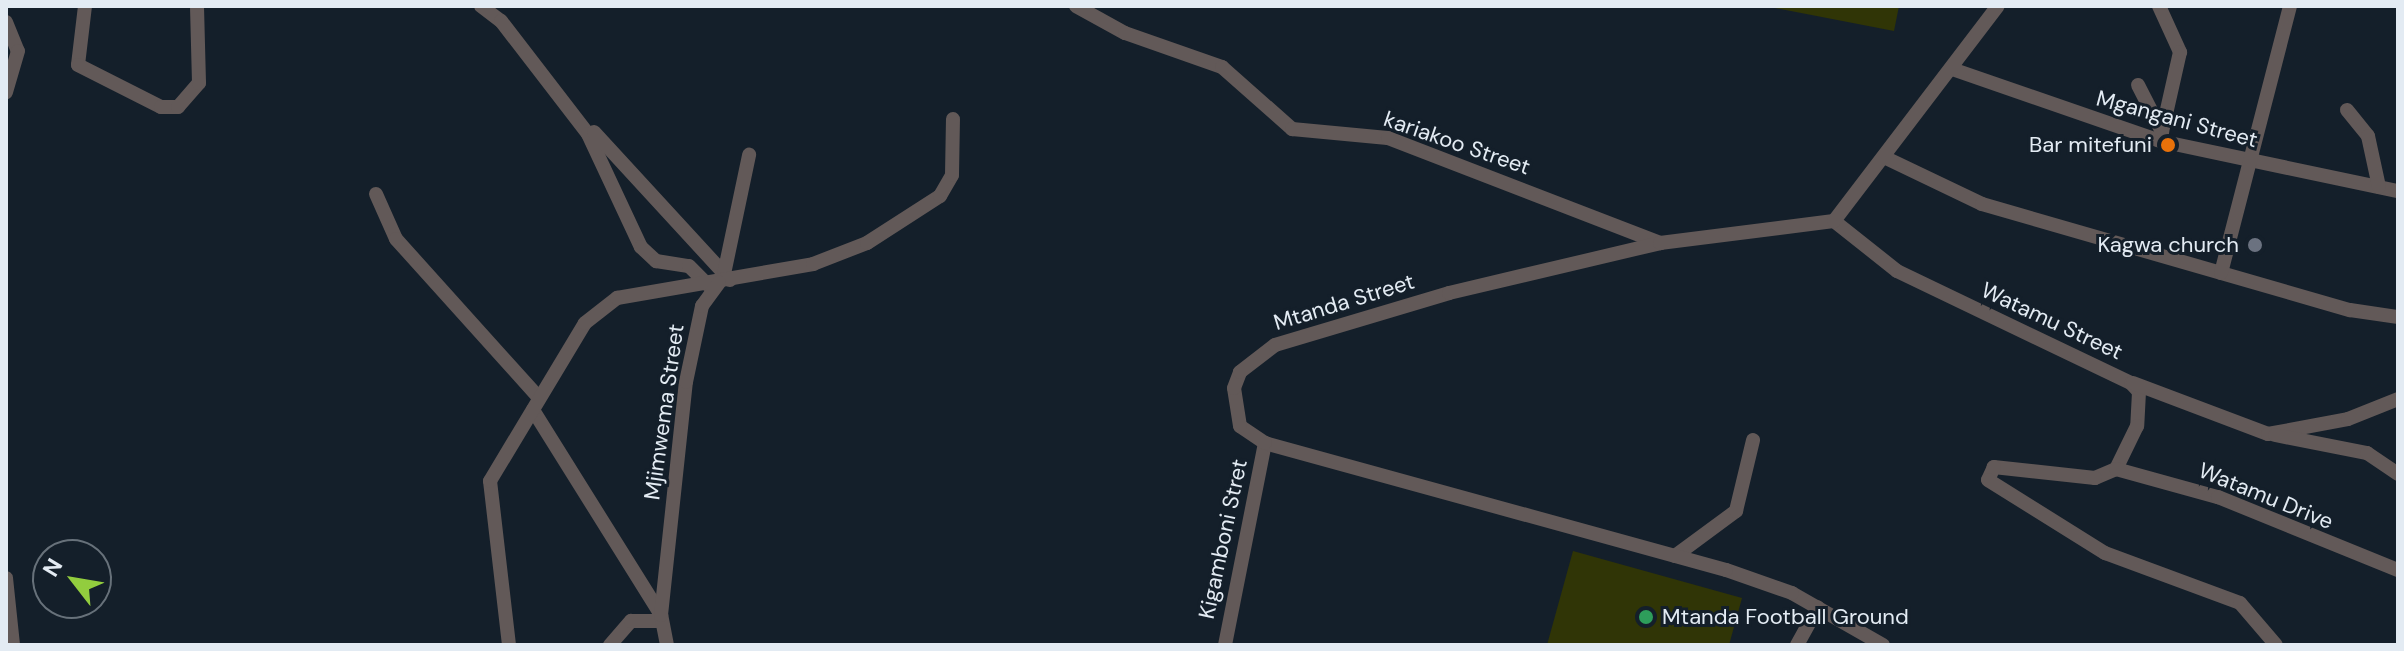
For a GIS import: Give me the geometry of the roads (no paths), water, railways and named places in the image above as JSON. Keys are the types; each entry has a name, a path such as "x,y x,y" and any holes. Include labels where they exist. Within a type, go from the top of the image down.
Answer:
{"street":[{"path":"85,6 78,65 161,107 178,107 199,83 197,6"},
{"path":"481,6 720,280"},
{"name":"kariakoo Street","path":"1076,6 1222,67 1292,129 1388,138 1660,243"},
{"path":"1834,221 1888,159 1998,6"},
{"path":"2159,6 2180,52 2161,136"},
{"path":"2221,273 2290,6"},
{"path":"6,22 18,51 6,92"},
{"name":"Mgangani Street","path":"1952,69 2248,161 2398,191"},
{"path":"2138,85 2161,136"},
{"path":"553,88 616,181 641,247 656,261 689,266 720,280"},
{"path":"2347,110 2368,136 2379,187"},
{"path":"509,645 487,495 536,404 599,307 840,256 898,225 940,196 952,175 953,119"},
{"name":"Mjimwema Street","path":"667,645 661,618 693,342 702,306 720,280 749,155"},
{"path":"1888,159 1982,204 2221,273 2398,317"},
{"path":"376,194 396,239 536,404 661,618 631,621 610,645"},
{"name":"Mtanda Street","path":"1834,221 1660,243 1275,345 1240,372 1232,401 1240,426 1265,443 1675,556 1818,607 1883,645"},
{"name":"Watamu Street","path":"1834,221 1897,271 2131,383 2139,392 2137,426 2116,469"},
{"path":"2131,383 2268,434 2345,447 2398,474"},
{"path":"2268,434 2348,419 2398,399"},
{"path":"2345,447 2348,419"},
{"path":"1675,556 1736,511 1753,440"},
{"name":"Kigamboni Stret","path":"1225,645 1265,443"},
{"path":"2116,469 2095,478 1994,467 1987,474 2029,511 2105,553 2240,603 2276,645"},
{"name":"Watamu Drive","path":"2116,469 2218,497 2398,570"},
{"path":"6,578 13,645"},
{"path":"1797,645 1818,607"}],"place":[{"name":"Bar mitefuni","path":"2168,145"},
{"name":"Kagwa church","path":"2255,245"},
{"name":"Mtanda Football Ground","path":"1646,617"}]}
